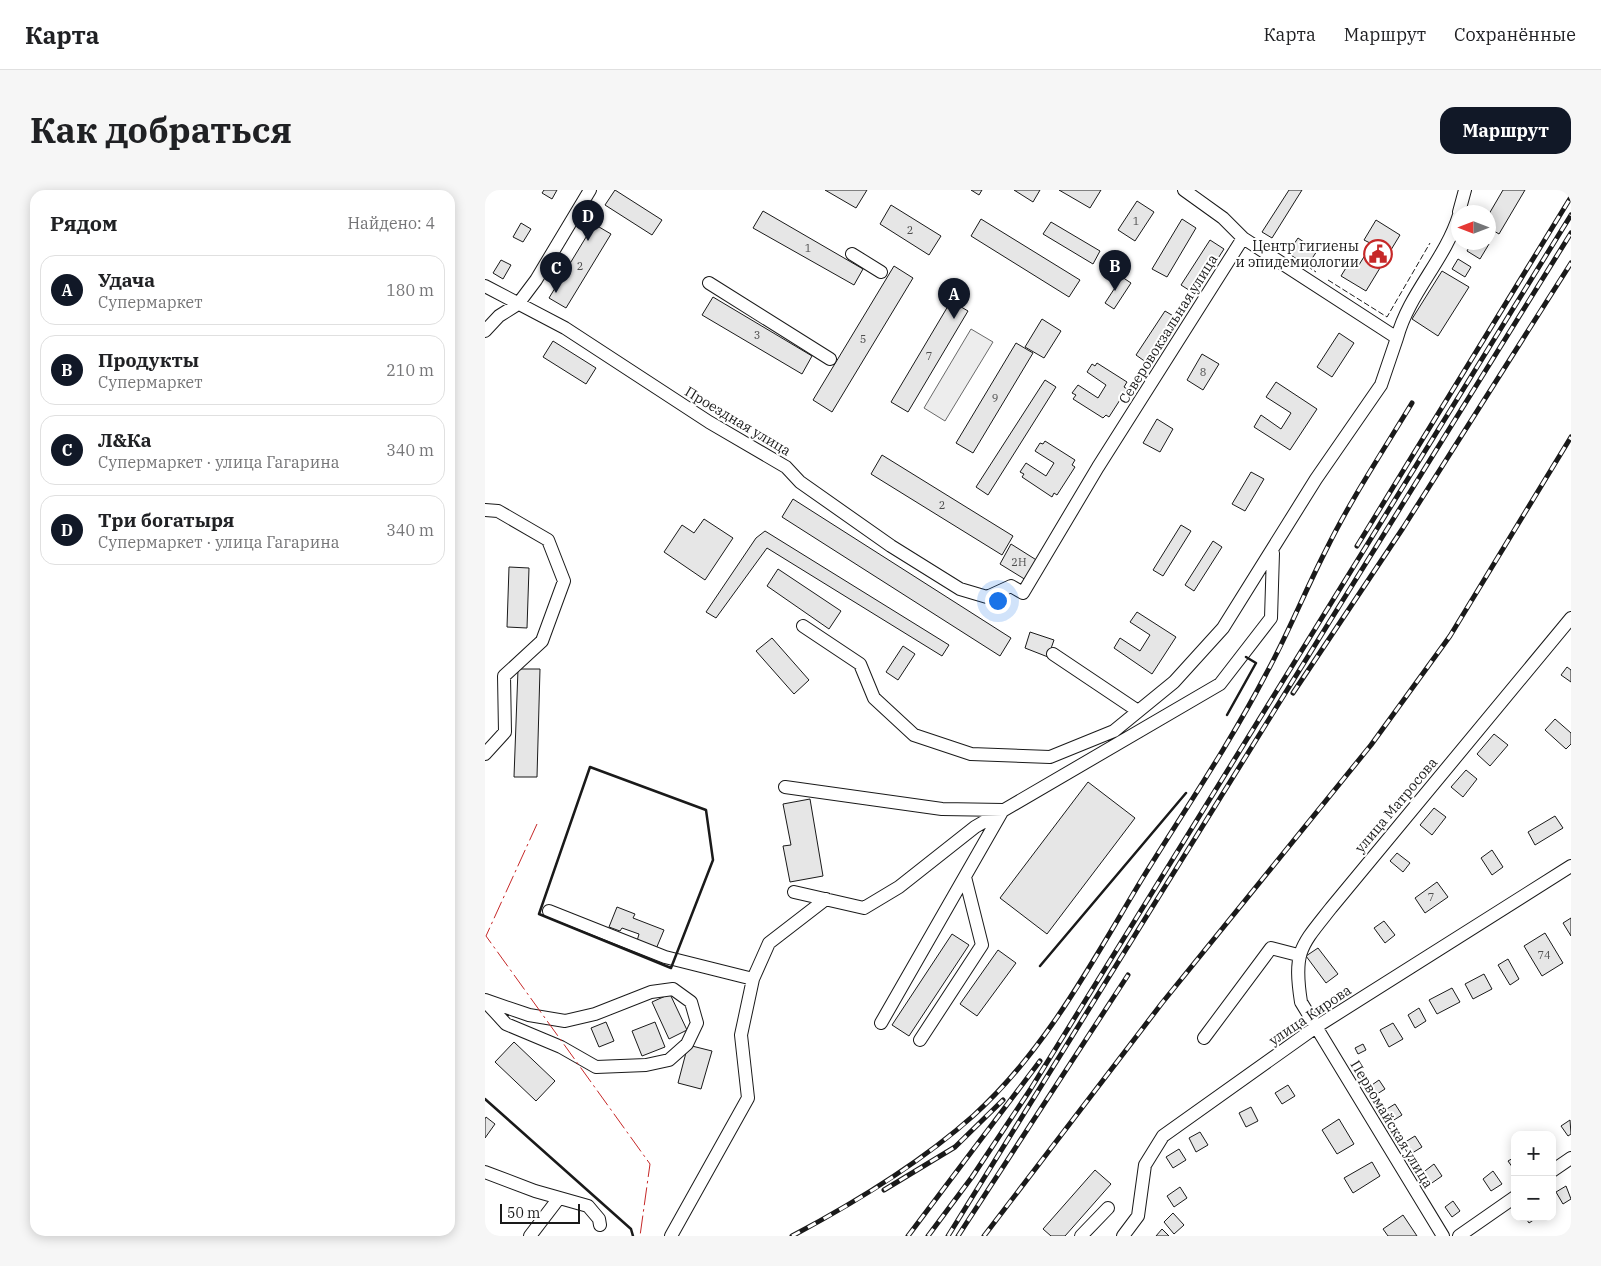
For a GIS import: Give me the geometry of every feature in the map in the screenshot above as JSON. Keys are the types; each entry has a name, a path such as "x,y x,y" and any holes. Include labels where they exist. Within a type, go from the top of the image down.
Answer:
{"street":[{"path":"485,331 499,316 518,304 536,280 590,190"},
{"path":"1184,190 1223,218 1243,238 1397,338"},
{"path":"1461,205 1465,190"},
{"path":"803,626 859,664 875,698 914,735 971,754 1050,757 1114,731 1174,682 1223,628 1317,479 1381,385 1403,317 1448,245 1451,237"},
{"name":"Северовокзальная улица","path":"1023,592 1098,467 1243,238"},
{"path":"852,254 881,272"},
{"path":"709,283 830,359"},
{"name":"Проездная улица","path":"485,286 565,328 709,422 786,467 800,482 891,546 960,588 987,597 1011,586 1023,592"},
{"path":"485,510 498,511 548,540 565,581 542,641 504,676 505,732 485,754"},
{"path":"795,892 864,908 899,887 975,827 1220,684 1271,618 1273,550"},
{"name":"улица Матросова","path":"1315,1027 1301,1002 1297,979 1298,955 1309,936 1571,618"},
{"path":"1053,654 1138,711"},
{"path":"785,787 942,809 1003,810"},
{"path":"881,1023 1003,810"},
{"name":"улица Кирова","path":"1123,1236 1138,1216 1145,1165 1163,1136 1315,1027 1571,866"},
{"path":"920,1040 982,946 965,877"},
{"path":"671,1236 748,1098 741,1034 753,979 769,943 826,899"},
{"path":"549,911 665,958 753,979"},
{"path":"1204,1038 1271,948 1298,955"},
{"path":"673,989 691,1002 697,1023 687,1044 669,1060 646,1065 597,1067 561,1047 506,1024 485,1001 529,1015 565,1021 595,1014 651,992 673,989"},
{"name":"Первомайская улица","path":"1315,1027 1443,1236"},
{"path":"1556,1168 1571,1158"},
{"path":"485,1172 588,1206 599,1219 600,1225"},
{"path":"530,1236 559,1198"},
{"path":"1459,1236 1511,1200"},
{"path":"1081,1236 1108,1208"}],"shaded area":[{"path":"971,329 993,342 945,421 924,408"}],"building":[{"path":"544,190 557,190 552,199 542,193"},
{"path":"615,190 662,220 652,235 605,205"},
{"path":"825,190 867,190 856,208"},
{"path":"971,190 982,190 979,195"},
{"path":"1014,190 1040,190 1033,202"},
{"path":"1059,190 1101,190 1090,208"},
{"path":"1289,190 1302,190 1272,238 1262,232"},
{"path":"1503,190 1525,190 1499,234 1496,232 1496,205 1494,205"},
{"path":"1137,201 1154,212 1135,241 1118,230"},
{"path":"891,205 941,236 929,255 880,224"},
{"path":"763,211 863,269 854,285 753,228"},
{"path":"981,219 1080,280 1069,297 971,236"},
{"path":"1182,219 1196,228 1167,277 1152,269"},
{"name":"Центр гигиены и эпидемиологии","path":"1376,220 1400,235 1366,291 1341,276 1349,263 1357,268 1372,244 1364,240"},
{"path":"1051,222 1100,251 1093,264 1043,234"},
{"path":"521,223 531,229 523,242 513,237"},
{"path":"594,224 611,234 566,308 549,298"},
{"path":"1298,238 1317,251 1307,266 1288,253"},
{"path":"1210,240 1224,249 1195,294 1181,285"},
{"path":"1468,250 1485,250 1480,259"},
{"path":"1458,259 1471,267 1465,277 1452,269"},
{"path":"501,260 511,265 503,279 493,273"},
{"path":"894,266 913,278 832,412 813,400"},
{"path":"1442,271 1469,287 1438,336 1412,319"},
{"path":"1122,277 1131,283 1114,309 1105,303"},
{"path":"713,297 812,356 802,374 702,315"},
{"path":"951,301 968,311 908,412 891,402"},
{"path":"1165,311 1180,320 1150,365 1136,355"},
{"path":"1042,319 1061,331 1044,358 1025,347"},
{"path":"1339,333 1354,343 1332,377 1317,367"},
{"path":"553,341 596,368 586,384 543,357"},
{"path":"1016,343 1033,353 973,453 956,443"},
{"path":"1202,354 1219,364 1203,390 1187,380"},
{"path":"1097,363 1127,382 1124,387 1127,389 1109,417 1106,415 1103,418 1073,399 1076,395 1072,393 1078,385 1098,398 1106,385 1087,372 1092,364 1095,366"},
{"path":"1045,380 1056,387 988,495 976,487"},
{"path":"1276,382 1317,409 1290,450 1254,427 1261,415 1281,429 1291,413 1266,397"},
{"path":"1157,419 1173,429 1160,452 1143,443"},
{"path":"1045,441 1075,460 1072,465 1075,467 1057,495 1054,493 1052,497 1022,477 1024,474 1020,472 1026,463 1046,476 1054,463 1035,451 1040,443 1043,444"},
{"path":"882,455 1013,536 1002,555 871,474"},
{"path":"1251,472 1264,479 1245,511 1232,504"},
{"path":"793,499 1011,638 1000,656 782,517"},
{"path":"704,519 733,538 705,580 664,552 682,525 694,533"},
{"path":"1181,525 1191,531 1163,576 1153,570"},
{"path":"765,531 949,645 942,656 767,548 716,618 706,612 756,538"},
{"path":"1213,541 1222,547 1194,591 1185,585"},
{"path":"1011,544 1038,561 1026,580 1000,564"},
{"path":"509,567 529,568 527,628 507,627"},
{"path":"778,569 841,611 829,629 767,586"},
{"path":"1137,612 1176,637 1152,674 1114,648 1120,638 1140,651 1150,635 1130,622"},
{"path":"1030,632 1054,640 1048,657 1025,648"},
{"path":"772,638 809,680 794,694 756,651"},
{"path":"903,646 915,654 898,680 886,672"},
{"path":"1567,667 1571,670 1571,682 1561,675"},
{"path":"518,669 540,669 537,777 514,777"},
{"path":"1555,719 1571,733 1571,744 1566,749 1545,730"},
{"path":"1494,734 1508,745 1490,766 1477,754"},
{"path":"1466,770 1477,779 1463,797 1451,787"},
{"path":"1088,782 1135,818 1047,934 1000,898"},
{"path":"810,799 823,876 790,882 783,846 791,845 783,804"},
{"path":"1434,808 1446,817 1432,835 1420,825"},
{"path":"1555,816 1563,828 1535,845 1528,832"},
{"path":"1492,850 1503,867 1492,875 1481,858"},
{"path":"1397,853 1410,863 1403,872 1390,861"},
{"path":"1437,882 1448,897 1425,913 1415,898"},
{"path":"617,907 635,914 633,918 664,930 656,949 637,941 639,934 622,928 620,931 609,927"},
{"path":"1571,918 1571,936 1563,923"},
{"path":"1384,921 1395,935 1385,943 1374,928"},
{"path":"1545,933 1563,963 1542,976 1524,946"},
{"path":"952,934 969,945 909,1036 892,1025"},
{"path":"1318,948 1338,974 1326,983 1306,956"},
{"path":"998,950 1016,963 977,1016 960,1004"},
{"path":"1508,959 1519,979 1510,985 1498,965"},
{"path":"1484,974 1492,989 1473,999 1465,984"},
{"path":"1452,988 1460,1002 1437,1014 1429,1000"},
{"path":"670,994 687,1030 669,1039 652,1002"},
{"path":"1419,1008 1426,1021 1415,1028 1408,1015"},
{"path":"606,1022 614,1041 599,1047 591,1028"},
{"path":"655,1022 665,1047 642,1056 632,1031"},
{"path":"1393,1023 1403,1039 1389,1047 1380,1030"},
{"path":"514,1042 555,1081 536,1101 495,1062"},
{"path":"1363,1044 1366,1050 1358,1054 1355,1048"},
{"path":"688,1045 712,1051 701,1089 678,1083"},
{"path":"1379,1080 1385,1089 1374,1096 1369,1087"},
{"path":"1288,1085 1295,1096 1282,1104 1275,1093"},
{"path":"1395,1104 1402,1115 1389,1123 1382,1112"},
{"path":"1251,1107 1258,1121 1246,1127 1239,1113"},
{"path":"486,1117 495,1124 485,1138 485,1119"},
{"path":"1339,1119 1354,1144 1337,1154 1322,1130"},
{"path":"1570,1120 1571,1134 1568,1136 1561,1126"},
{"path":"1200,1132 1208,1145 1196,1152 1189,1138"},
{"path":"1415,1136 1422,1147 1409,1155 1402,1144"},
{"path":"1179,1149 1186,1160 1173,1168 1166,1157"},
{"path":"1372,1162 1380,1176 1353,1193 1344,1178"},
{"path":"1434,1164 1442,1176 1429,1185 1421,1174"},
{"path":"1095,1170 1111,1184 1065,1236 1051,1236 1043,1229"},
{"path":"1493,1171 1502,1184 1491,1191 1483,1179"},
{"path":"1566,1186 1571,1199 1563,1204 1556,1192"},
{"path":"1180,1187 1187,1198 1174,1207 1167,1196"},
{"path":"1453,1201 1460,1211 1452,1217 1445,1207"},
{"path":"1173,1213 1184,1225 1174,1234 1164,1222"},
{"path":"1403,1215 1417,1236 1388,1236 1383,1229"},
{"path":"1162,1229 1169,1236 1156,1236"}],"railway":[{"path":"1357,546 1571,197"},
{"path":"928,1236 972,1177 1030,1090 1571,215"},
{"path":"948,1236 1571,233"},
{"path":"1293,693 1403,528 1571,263"},
{"path":"792,1236 840,1210 886,1181 952,1134 999,1090 1045,1034 1086,973 1237,726 1274,659 1336,531 1412,403"},
{"path":"984,1236 1162,1003 1371,745 1450,636 1571,437"},
{"path":"958,1236 1128,975"},
{"path":"908,1236 1040,1061"},
{"path":"884,1190 955,1147 1003,1100"}],"fence":[{"path":"1328,280 1387,317 1430,243"},
{"path":"1307,266 1316,272"}],"wall":[{"path":"1227,715 1256,663 1246,657"},
{"path":"590,767 706,810 713,860 671,968 539,914 590,767"},
{"path":"1040,966 1186,793"},
{"path":"485,1099 631,1229 633,1236"}],"power":[{"path":"537,824 486,936 650,1164 640,1236"}],"place":[{"name":"Три богатыря","path":"588,241"},
{"name":"Центр гигиены и эпидемиологии","path":"1378,254"},
{"name":"Продукты","path":"1115,291"},
{"name":"Л&Ка","path":"556,293"},
{"name":"Удача","path":"954,319"}]}
